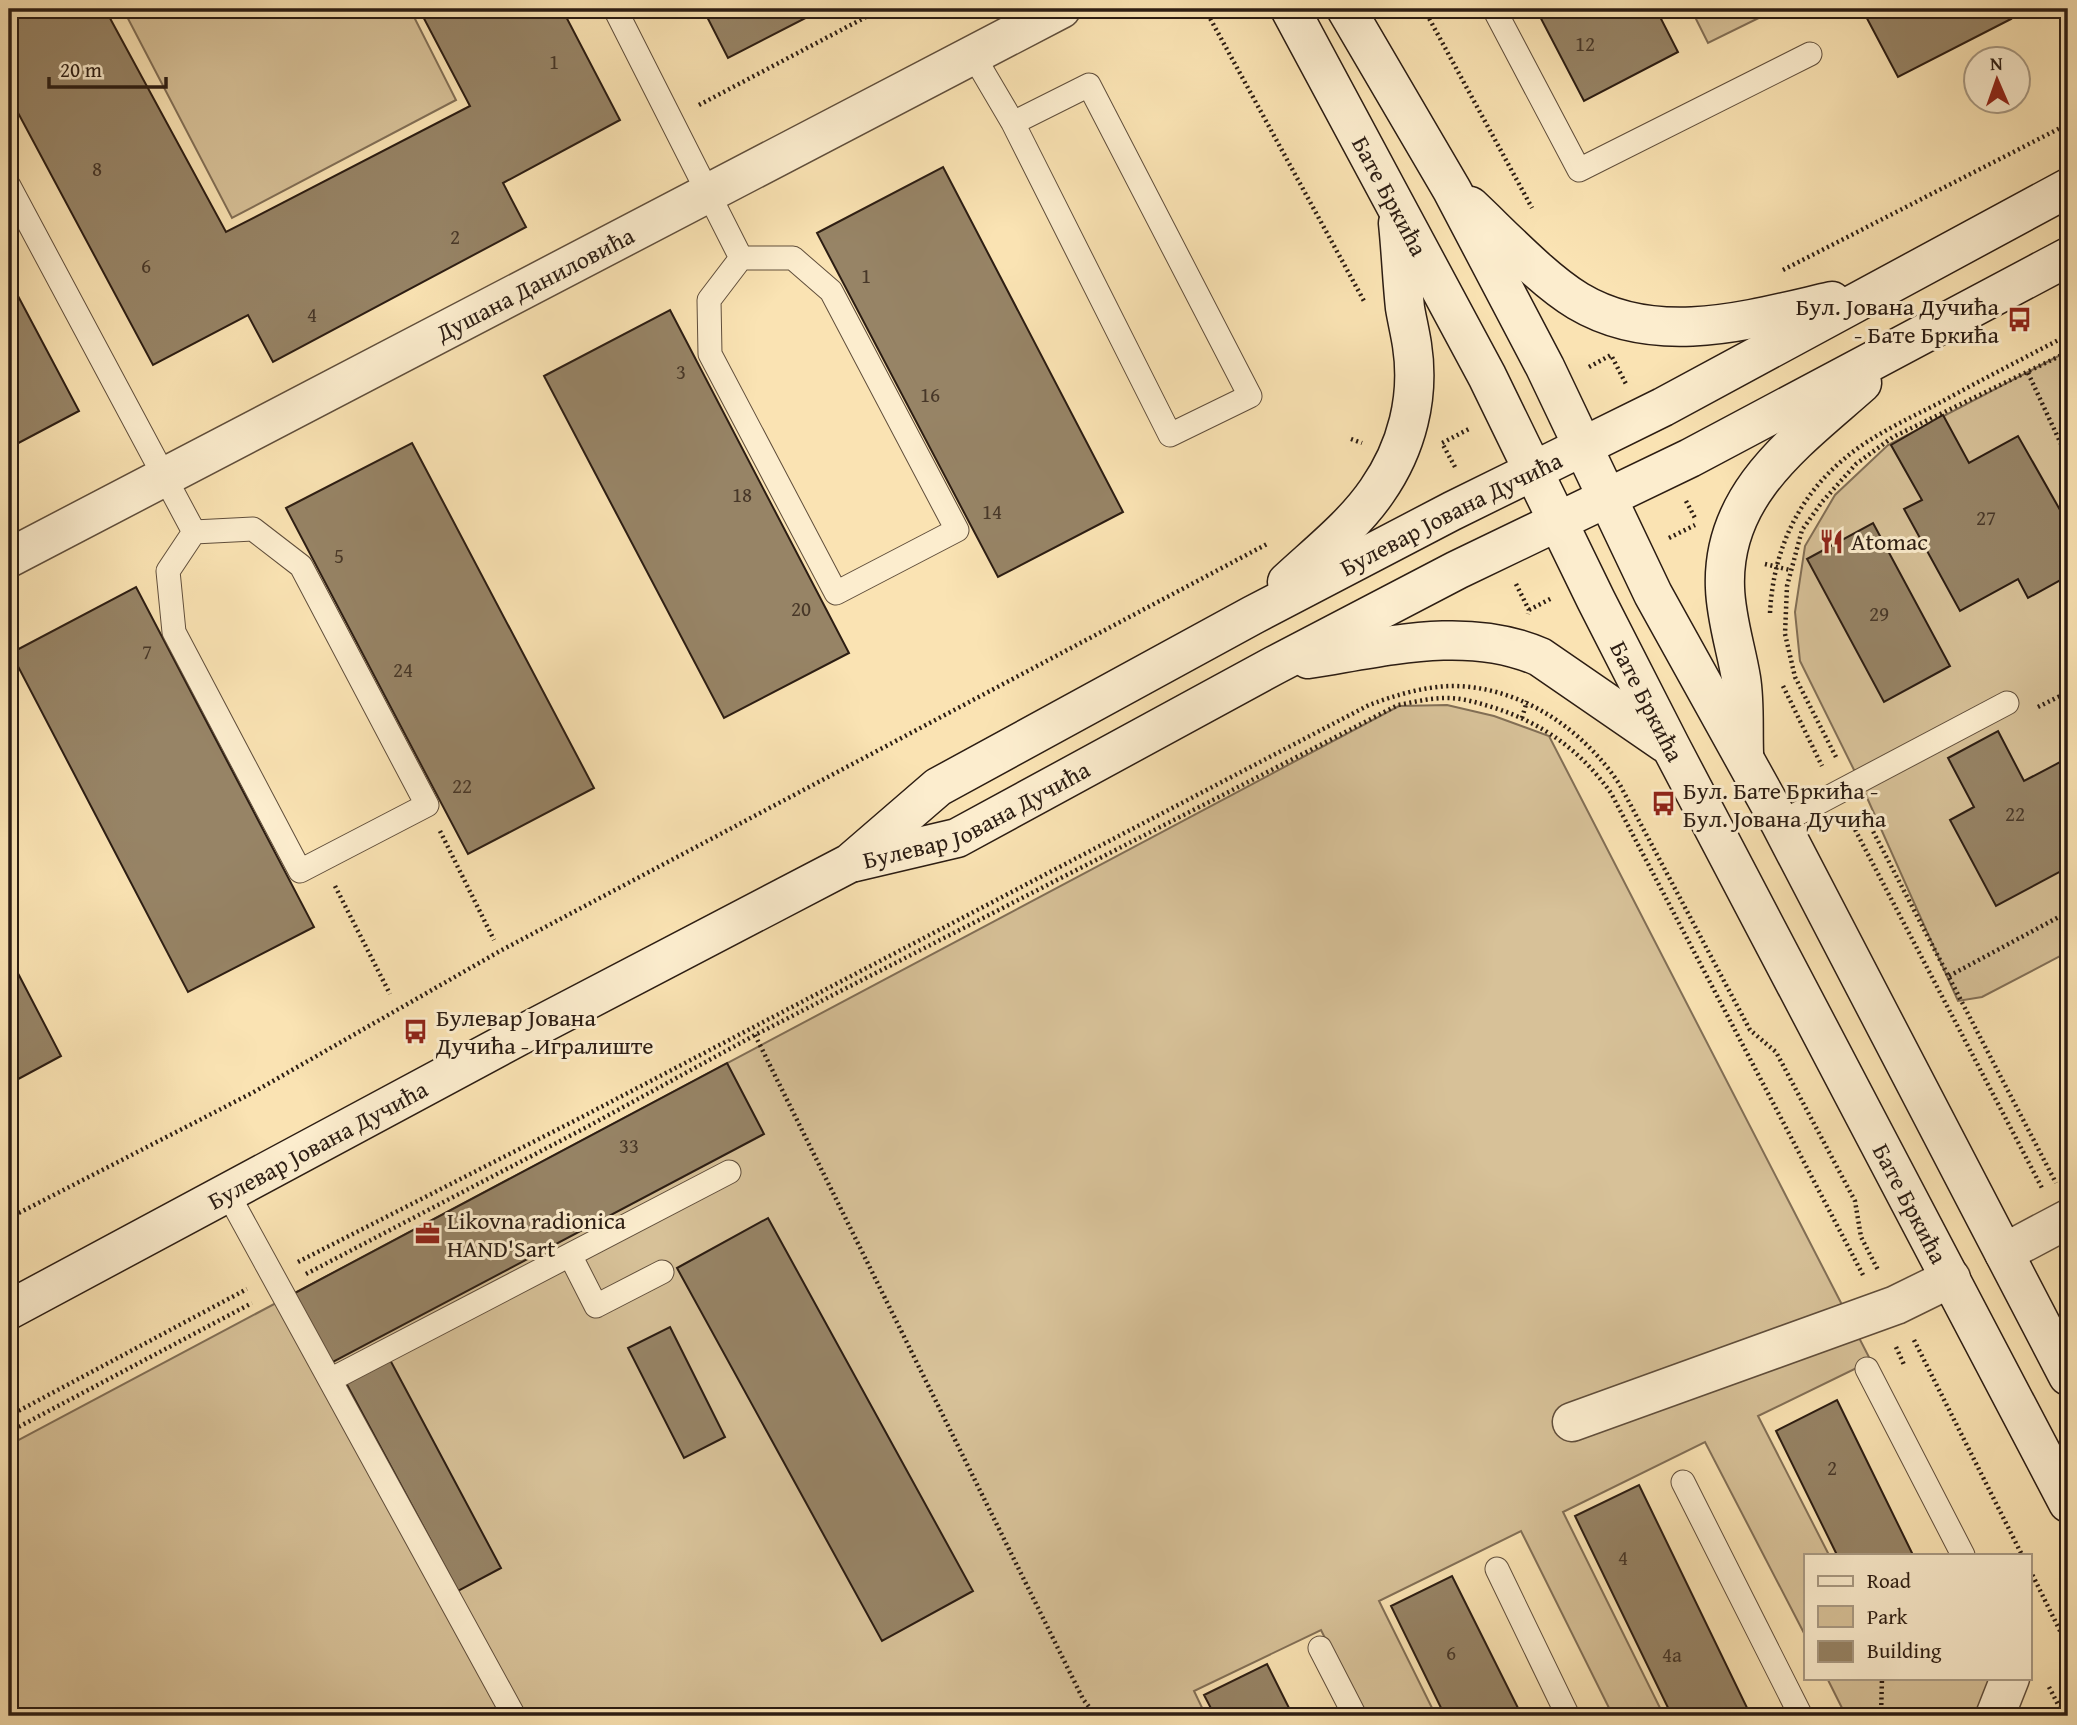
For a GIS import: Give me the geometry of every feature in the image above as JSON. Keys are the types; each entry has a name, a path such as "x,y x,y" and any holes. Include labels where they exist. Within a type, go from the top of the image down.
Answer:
{"street":[{"name":"Душана Даниловића","path":"9,558 1061,9"},
{"name":"Бате Бркића","path":"1290,9 1488,376 1671,747 2068,1503"},
{"path":"1346,9 1452,190 1545,367 1653,594 1780,823 2068,1376"},
{"name":"Булевар Јована Дучића","path":"9,1310 524,1033 850,863 938,787 1253,615 1452,511 1663,407 2068,188"},
{"path":"1452,190 1577,300 1602,313 1643,326 1687,327 1747,321 1878,291"},
{"path":"1253,615 1356,517 1383,482 1399,454 1407,432 1414,375 1397,207"},
{"name":"Булевар Јована Дучића","path":"850,863 957,838 1275,665 1457,570 1690,457 2068,257"},
{"path":"1744,758 1741,680 1728,622 1725,586 1732,533 1758,482 1779,458 1904,345"},
{"path":"1275,665 1421,641 1495,642 1518,647 1541,657 1671,747"},
{"path":"2004,1254 2064,1212"},
{"path":"1572,1422 1889,1308 1951,1278"},
{"path":"1995,1716 2009,1680"}],"lane":[{"path":"615,9 741,258"},
{"path":"1494,9 1579,170 1810,54"},
{"path":"973,55 1013,122 1170,435 1250,396 1089,85 1013,122"},
{"path":"9,186 194,532"},
{"path":"741,258 793,258 831,291 957,530 836,593 710,354 709,300 741,258"},
{"path":"253,529 301,566 427,805 300,871 174,632 168,571 194,532 253,529"},
{"path":"1780,823 2007,704"},
{"path":"330,1380 729,1172"},
{"path":"228,1194 514,1716"},
{"path":"570,1255 596,1306 662,1272"},
{"path":"1867,1369 1962,1554"},
{"path":"1683,1482 1801,1716"},
{"path":"1497,1569 1568,1716"},
{"path":"1320,1648 1355,1716"}],"path":[{"path":"671,119 881,9"},
{"path":"1205,9 1366,305"},
{"path":"1423,9 1533,210"},
{"path":"1773,275 2068,124"},
{"path":"1770,625 1771,589 1781,547 1808,496 1844,459 1879,435 2068,335"},
{"path":"2064,1212 1844,790 1795,677 1785,634 1787,586 1802,530 1822,502 1856,464 1893,437 2068,352"},
{"path":"2028,373 2068,459"},
{"path":"1357,454 1370,433"},
{"path":"9,1218 252,1093 500,951 960,709 1276,538"},
{"path":"1778,674 1949,976 2064,1212"},
{"path":"9,1432 277,1281 580,1118 1369,705 1396,695 1454,686 1481,689 1527,703 1554,718 1605,762 1620,785 1750,1030 1776,1052 1855,1201 1861,1237 1889,1308 1908,1375"},
{"path":"9,1416 585,1128 755,1035 1398,705 1449,698 1467,700 1513,714 1551,732 1594,769 1611,793 2021,1554"},
{"path":"427,805 494,940"},
{"path":"322,859 390,994"},
{"path":"1949,976 2068,912"},
{"path":"755,1035 1083,1699 1094,1716"},
{"path":"2032,1574 2068,1647"},
{"path":"1881,1716 1882,1680"}],"green space":[{"path":"123,9 410,9 456,100 232,218"},
{"path":"1691,9 1777,9 1708,43"},
{"path":"2068,351 2068,952 1982,997 1958,1001 1860,782 1800,661 1795,612 1805,546 1835,495 1888,445"},
{"path":"1447,705 1494,716 1549,736 1871,1361 1758,1416 1828,1554 1804,1554 1804,1633 1705,1442 1563,1512 1664,1716 1613,1716 1521,1531 1379,1601 1436,1716 1364,1716 1321,1630 1194,1691 1206,1716 9,1716 9,1445 1399,706"},
{"path":"1828,1680 1991,1680 1979,1716 1846,1716"}],"building":[{"path":"9,9 105,9 226,232 470,106 419,9 562,9 620,120 503,183 526,227 273,362 248,315 153,365 9,96"},
{"path":"703,9 823,9 728,58"},
{"path":"1536,9 1656,9 1678,52 1584,101"},
{"path":"1862,9 2005,9 2011,19 1898,77"},
{"path":"943,167 1123,512 998,577 817,233"},
{"path":"9,279 79,411 9,448"},
{"path":"670,310 849,653 724,718 544,376"},
{"path":"1943,415 1969,463 2018,436 2068,524 2068,576 2028,598 2018,579 1960,611 1904,509 1922,500 1891,445"},
{"path":"412,443 594,788 468,854 286,508"},
{"path":"1873,523 1950,666 1884,702 1807,559"},
{"path":"136,587 314,927 188,992 11,653"},
{"path":"1998,731 2024,781 2064,760 2068,769 2068,884 2061,871 1996,906 1950,820 1974,807 1948,758"},
{"path":"9,956 61,1056 9,1084"},
{"path":"727,1063 764,1134 331,1363 293,1294"},
{"path":"768,1218 973,1591 882,1641 677,1268"},
{"path":"670,1327 725,1437 684,1458 628,1348"},
{"path":"389,1358 501,1568 458,1591 345,1381"},
{"path":"1837,1400 1913,1554 1837,1554 1776,1431"},
{"path":"1639,1485 1751,1716 1672,1716 1575,1516"},
{"path":"1452,1576 1522,1716 1445,1716 1391,1606"},
{"path":"1267,1664 1293,1716 1215,1716 1204,1695"}],"place":[{"name":"Бул. Јована Дучића - Бате Бркића","path":"2019,320"},
{"name":"Atomac","path":"1831,541"},
{"name":"Бул. Бате Бркића - Бул. Јована Дучића","path":"1663,804"},
{"name":"Булевар Јована Дучића - Игралиште","path":"416,1031"},
{"name":"Likovna radionica HAND'Sart","path":"427,1234"}]}
